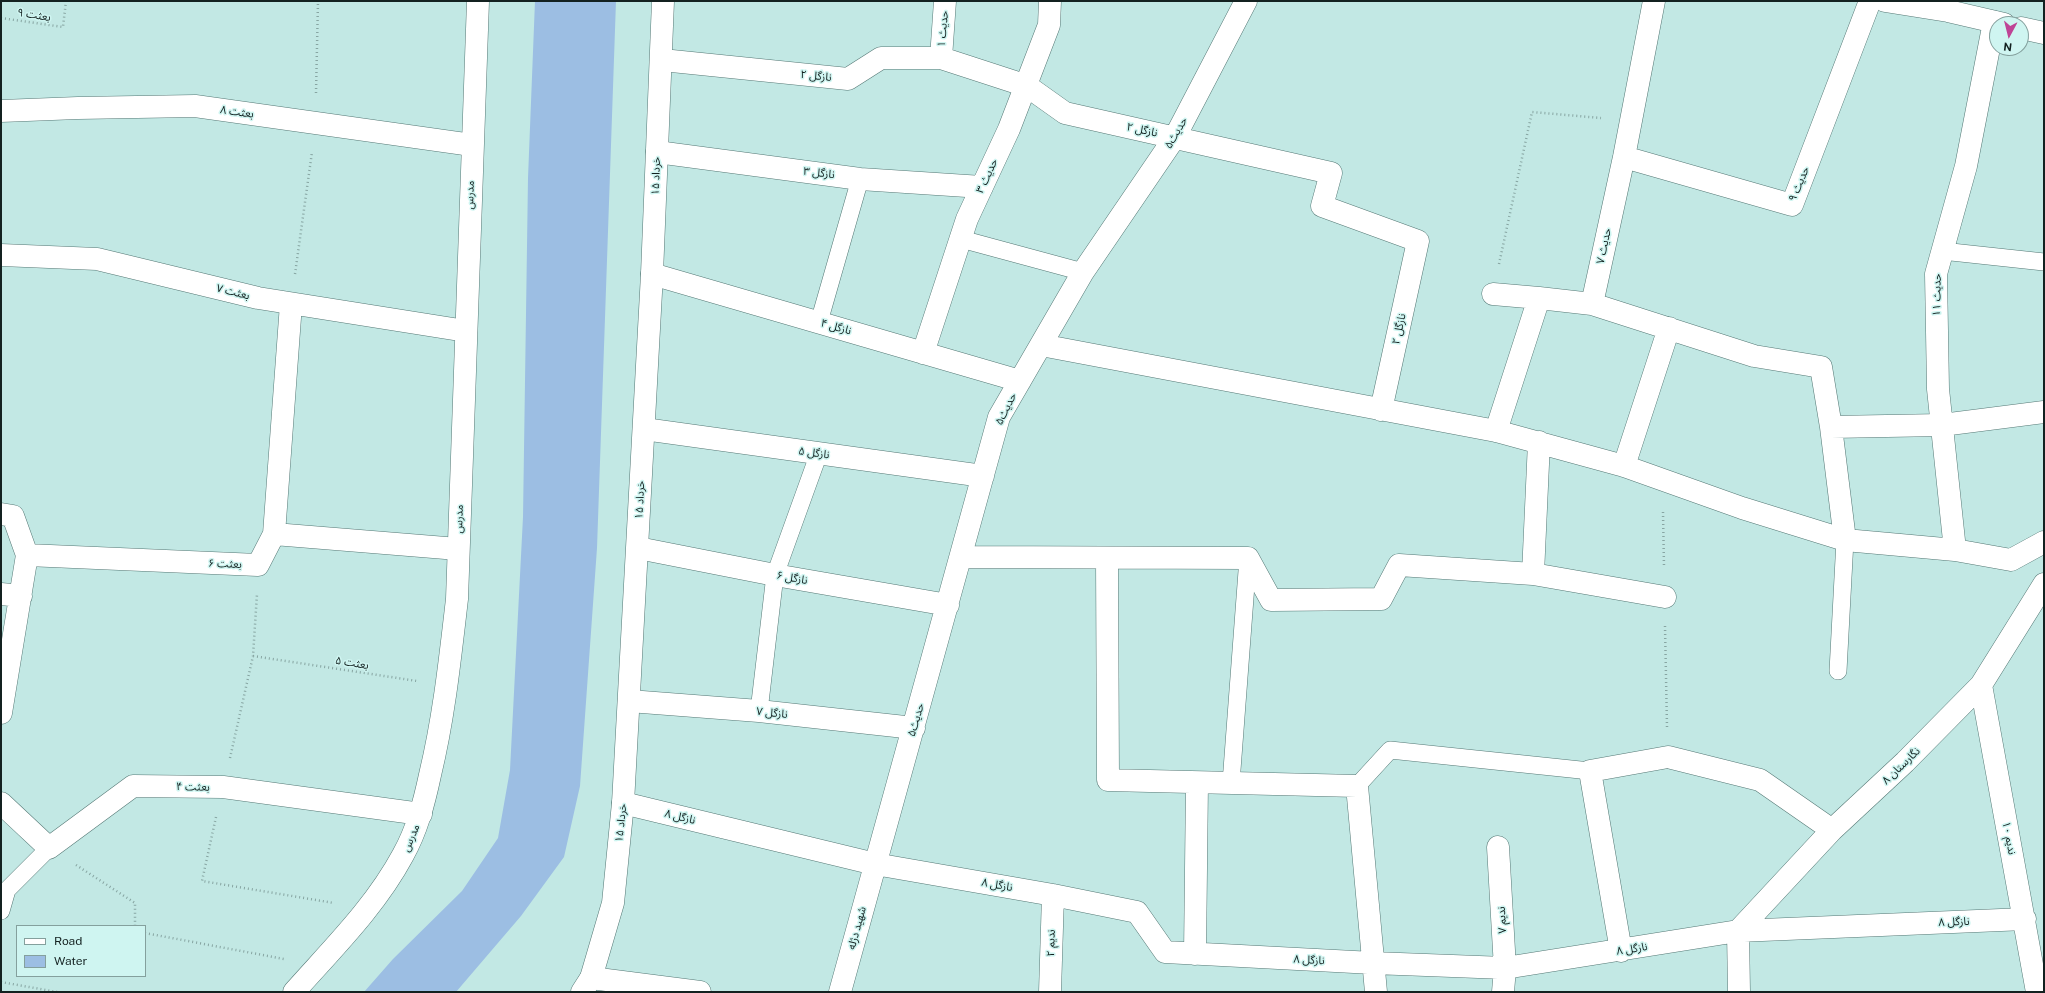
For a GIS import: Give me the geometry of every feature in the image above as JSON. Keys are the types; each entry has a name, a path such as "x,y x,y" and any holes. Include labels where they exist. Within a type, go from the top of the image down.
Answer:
{"street":[{"name":"مدرس","path":"294,992 368,909 403,855 421,814 440,734 448,686 457,599 478,1"},
{"name":"۱۵ خرداد","path":"586,985 613,903 623,803 652,274 662,60 663,1"},
{"name":"حدیث ۱","path":"941,58 945,1"},
{"name":"حدیث ۳","path":"923,353 967,219 1027,86 1050,26 1050,1"},
{"name":"حدیث۵","path":"875,864 914,728 999,417 1084,272 1175,137 1246,1"},
{"name":"حدیث ۷","path":"1592,304 1624,157 1654,1"},
{"name":"حدیث ۹","path":"1624,157 1792,206 1870,1"},
{"path":"1885,1 1948,11 1989,21"},
{"path":"2029,30 2044,33"},
{"name":"حدیث ۱۱","path":"1955,550 1938,389 1936,274 1966,166 1991,56"},
{"name":"نازگل ۲","path":"662,60 848,79 881,58 941,58 1027,86 1065,113 1331,173 1322,206 1418,241 1381,410"},
{"name":"بعثت ۸","path":"1,112 78,108 195,106 472,145"},
{"name":"نازگل ۳","path":"658,152 860,179 982,187"},
{"name":"بعثت ۷","path":"1,255 97,259 258,298 466,331"},
{"name":"نازگل ۴","path":"652,274 1020,381"},
{"path":"1493,294 1592,304 1754,356 1820,368 1831,427 1845,540"},
{"path":"1496,431 1539,298"},
{"path":"291,304 274,534 458,549"},
{"path":"1624,466 1669,328"},
{"path":"1041,345 1496,431 1624,466 1742,508 1845,540 1955,550 2011,560 2044,542"},
{"path":"1831,427 1942,424 2044,412"},
{"name":"نازگل ۵","path":"644,430 983,476"},
{"path":"1533,574 1540,442"},
{"path":"1,514 13,516 27,555 11,595 1,713"},
{"name":"بعثت ۶","path":"27,555 258,565 274,534"},
{"name":"نازگل ۶","path":"638,548 775,575 948,605"},
{"path":"961,557 1248,558 1271,600 1381,599 1399,565 1533,574 1665,597"},
{"path":"1107,558 1108,780 1357,786 1376,992"},
{"name":"نگارستان ۸","path":"1738,932 1832,830 1905,762 1981,685 2044,584"},
{"name":"ندیم ۱۰","path":"1981,685 2038,992"},
{"name":"نازگل ۷","path":"629,701 759,711 914,728"},
{"path":"1621,950 1590,771 1668,758 1760,780 1832,830"},
{"path":"1195,954 1196,783"},
{"name":"بعثت ۴","path":"49,848 133,786 223,787 421,814"},
{"path":"1,803 49,848"},
{"name":"نازگل ۸","path":"623,803 875,864 1053,895 1137,912 1165,952 1373,963 1505,968 1738,932 2025,919"},
{"name":"ندیم ۷","path":"1498,847 1505,968 1503,992"},
{"name":"شهید دژله","path":"840,992 875,864"},
{"name":"ندیم ۲","path":"1050,992 1053,895"},
{"path":"1738,932 1739,992"},
{"path":"586,985 700,992"}],"lane":[{"path":"819,322 860,179"},
{"path":"961,238 1084,272"},
{"path":"1942,251 2044,262"},
{"path":"759,711 775,575 819,453"},
{"path":"1838,671 1845,540"},
{"path":"1231,783 1248,558"},
{"path":"1357,786 1390,750 1590,771"},
{"path":"1,911 7,890 49,848"}],"path":[{"name":"بعثت ۹","path":"1,18 63,27 66,1"},
{"path":"1493,294 1532,112 1631,120"},
{"path":"258,565 253,656 202,881 368,909"},
{"name":"بعثت ۵","path":"253,656 448,686"},
{"path":"49,848 136,903 135,925"},
{"path":"146,933 318,965"},
{"path":"1,982 57,992"}],"water":[{"path":"535,1 616,1 597,548 580,786 564,857 521,916 456,992 364,992 393,959 462,891 498,838 510,770 523,517 528,178"}]}
